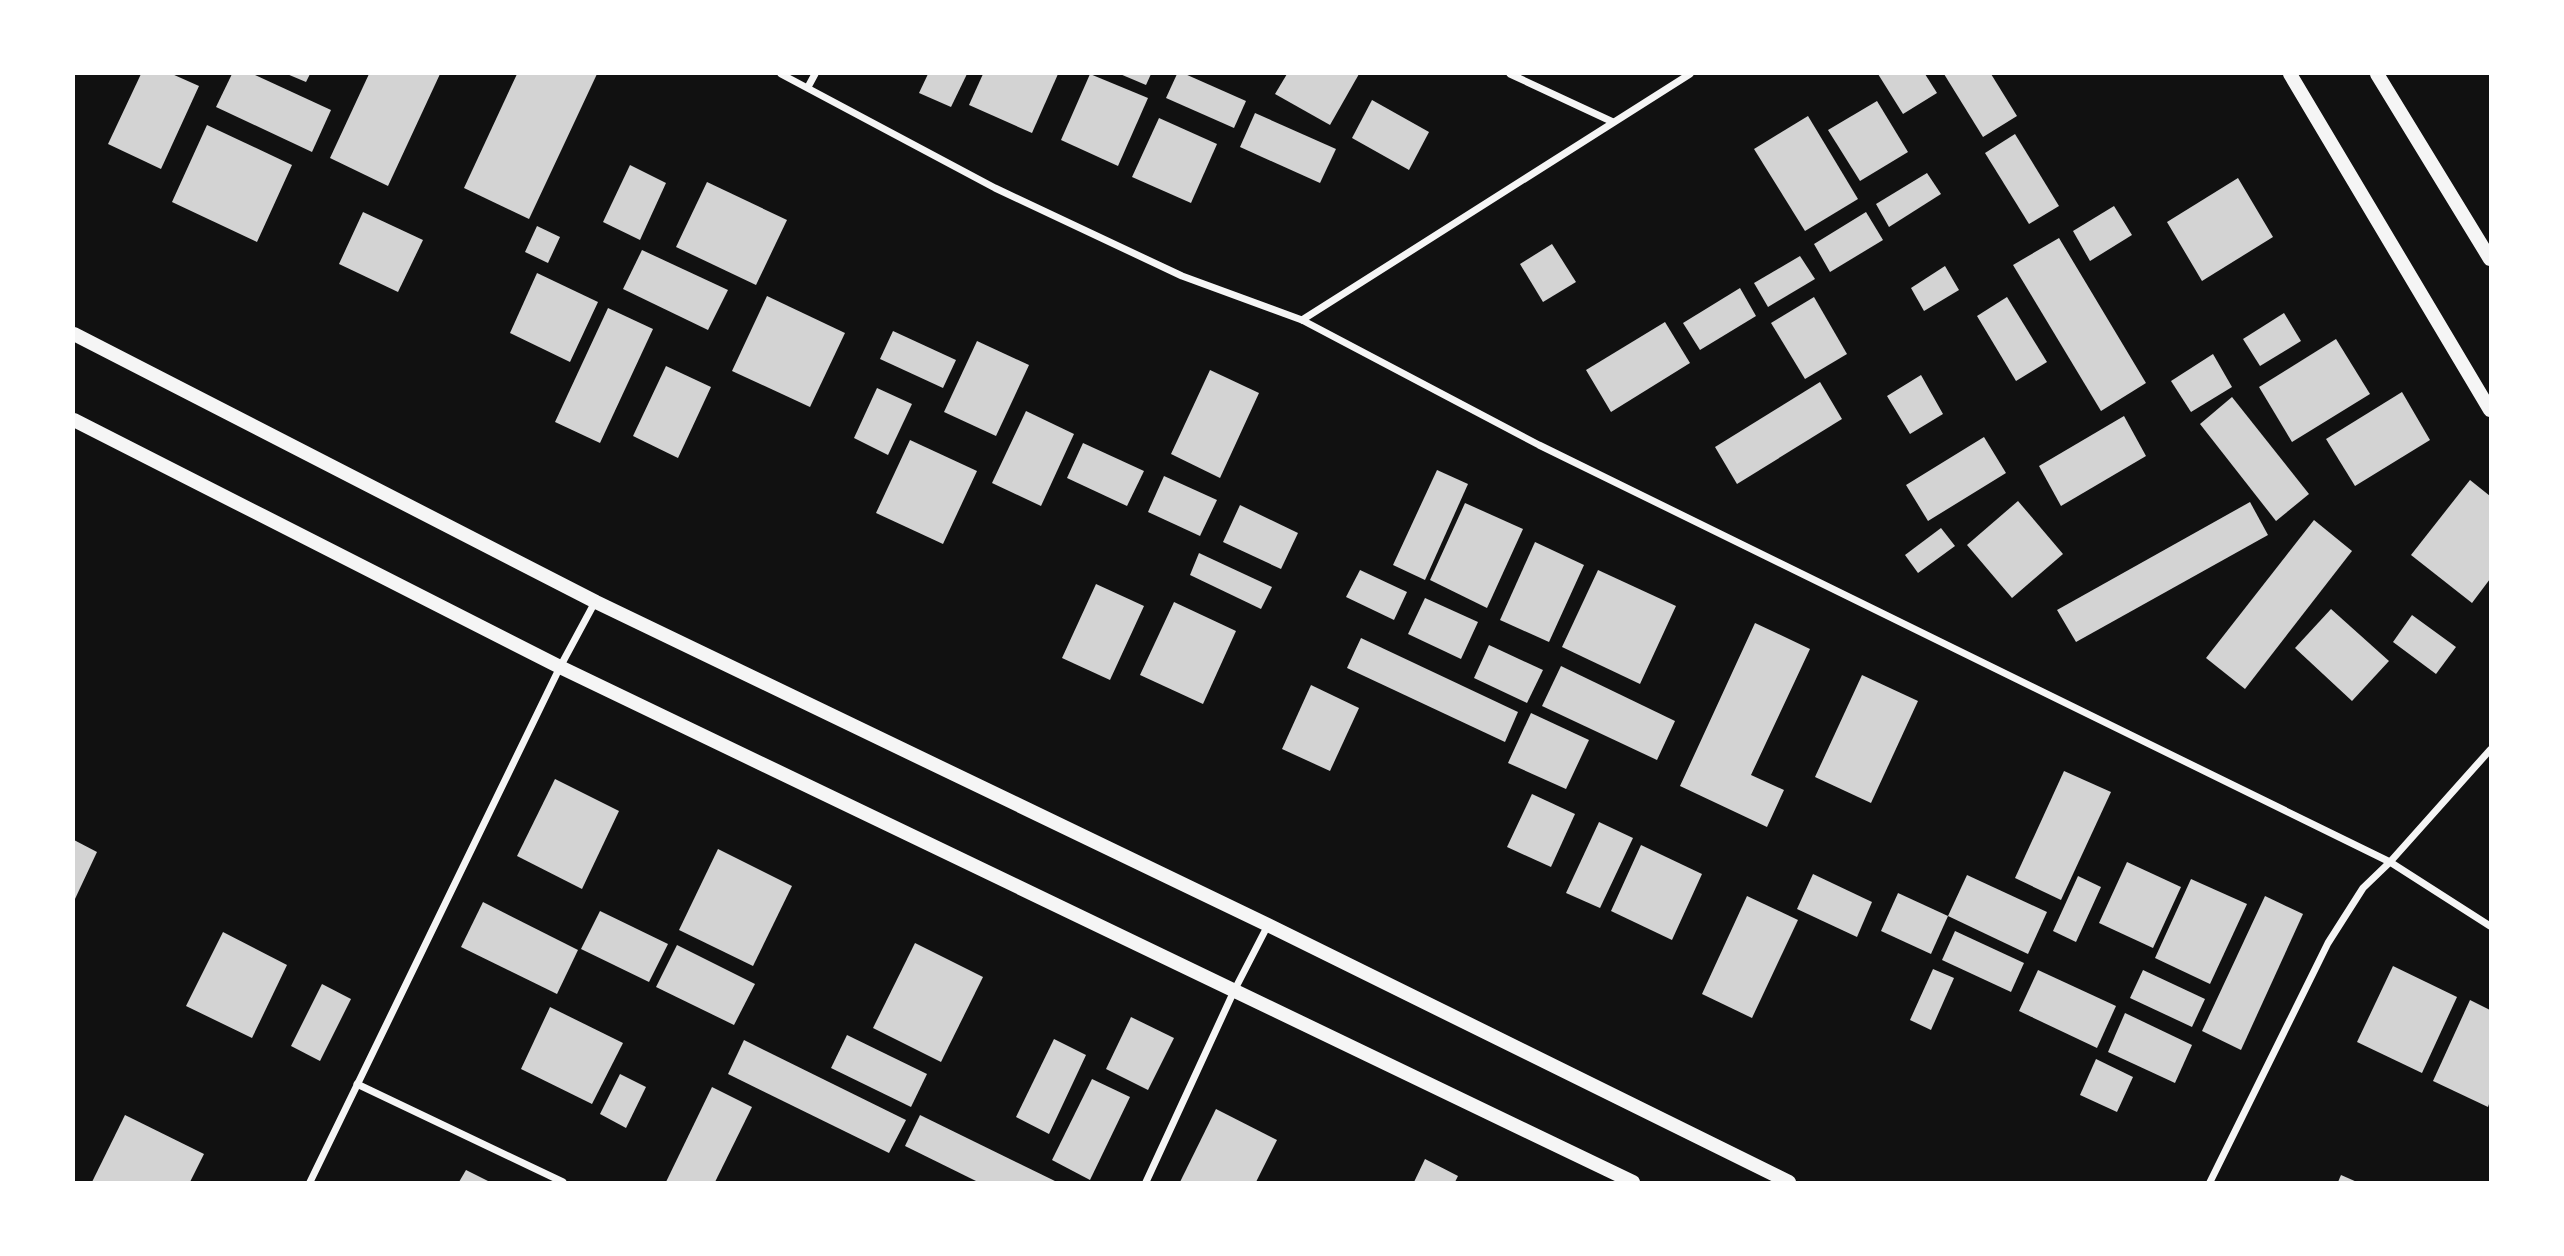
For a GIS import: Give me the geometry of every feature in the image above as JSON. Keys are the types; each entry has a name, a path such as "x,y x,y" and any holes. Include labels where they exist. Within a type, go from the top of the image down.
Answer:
{"main road":[{"path":"2290,74 2490,410"},
{"path":"2377,74 2490,259"},
{"path":"74,334 596,602 1268,925 1789,1182"},
{"path":"74,420 560,667 1633,1182"}],"street":[{"path":"781,74 995,188 1182,276 1302,320 1539,445 2390,862 2490,926"},
{"path":"808,87 814,74"},
{"path":"1510,74 1613,122"},
{"path":"1302,320 1690,74"},
{"path":"310,1182 560,667 596,602"},
{"path":"2210,1182 2328,943 2363,888 2390,862 2490,750"},
{"path":"1146,1182 1234,991 1268,925"},
{"path":"357,1084 563,1182"}],"building":[{"path":"141,74 172,74 199,86 161,169 108,144"},
{"path":"232,74 253,74 331,110 312,152 216,107"},
{"path":"287,74 310,74 306,82"},
{"path":"369,74 440,74 388,186 330,158"},
{"path":"517,74 597,74 529,219 464,188"},
{"path":"928,74 967,74 951,107 919,93"},
{"path":"983,74 1058,74 1032,133 969,105"},
{"path":"1090,74 1148,98 1118,166 1061,140"},
{"path":"1120,74 1151,74 1146,85"},
{"path":"1177,74 1185,74 1246,101 1234,128 1166,98"},
{"path":"1287,74 1359,74 1330,125 1275,94"},
{"path":"1878,74 1925,74 1937,93 1903,114"},
{"path":"1944,74 1991,74 2017,116 1983,137"},
{"path":"1372,100 1429,132 1409,170 1352,138"},
{"path":"1877,101 1908,152 1860,181 1828,130"},
{"path":"1255,113 1336,149 1320,183 1240,147"},
{"path":"1808,116 1858,199 1805,231 1754,149"},
{"path":"1159,118 1217,144 1191,203 1132,177"},
{"path":"207,125 292,165 257,242 172,202"},
{"path":"2015,134 2059,206 2029,224 1985,153"},
{"path":"630,165 666,183 640,240 603,222"},
{"path":"1927,173 1941,194 1889,227 1876,204"},
{"path":"2238,178 2273,237 2202,281 2167,222"},
{"path":"707,182 787,220 756,285 676,247"},
{"path":"2114,206 2132,235 2090,261 2073,231"},
{"path":"363,212 423,240 398,292 339,264"},
{"path":"1866,212 1883,240 1830,272 1814,244"},
{"path":"537,226 560,237 548,263 525,252"},
{"path":"2059,238 2146,383 2101,411 2013,265"},
{"path":"1552,244 1576,282 1543,302 1520,264"},
{"path":"642,250 728,290 708,330 623,289"},
{"path":"1800,256 1815,279 1768,307 1754,283"},
{"path":"1945,266 1959,290 1924,311 1911,288"},
{"path":"537,273 598,302 570,362 510,333"},
{"path":"1740,288 1756,316 1700,350 1683,323"},
{"path":"767,296 845,333 810,407 732,371"},
{"path":"1814,297 1847,354 1805,379 1771,323"},
{"path":"2007,297 2047,362 2016,381 1977,316"},
{"path":"608,308 653,329 600,443 555,422"},
{"path":"2284,313 2301,341 2260,366 2243,339"},
{"path":"1665,322 1690,363 1611,412 1586,370"},
{"path":"893,331 956,360 943,388 880,359"},
{"path":"2336,339 2370,394 2292,442 2259,387"},
{"path":"977,341 1029,365 996,436 944,412"},
{"path":"2213,354 2232,387 2191,412 2171,381"},
{"path":"666,366 711,387 678,458 633,436"},
{"path":"1210,370 1259,393 1220,478 1171,454"},
{"path":"1921,375 1943,414 1910,434 1887,396"},
{"path":"1820,382 1842,419 1737,484 1715,447"},
{"path":"877,388 912,404 888,455 854,438"},
{"path":"2402,392 2430,440 2355,486 2326,439"},
{"path":"2232,397 2309,494 2276,521 2200,424"},
{"path":"1026,411 1074,434 1041,506 992,483"},
{"path":"2124,416 2146,456 2061,506 2039,466"},
{"path":"1984,437 2006,473 1928,521 1906,485"},
{"path":"910,440 977,471 943,544 876,513"},
{"path":"1083,443 1144,471 1127,506 1067,478"},
{"path":"1437,470 1468,484 1425,580 1393,565"},
{"path":"1164,476 1217,500 1200,536 1148,512"},
{"path":"2470,480 2490,496 2490,579 2472,603 2411,555"},
{"path":"2018,501 2063,554 2012,598 1967,545"},
{"path":"2250,502 2268,535 2076,642 2057,610"},
{"path":"1465,503 1523,529 1487,608 1430,580"},
{"path":"1240,505 1298,533 1281,569 1223,542"},
{"path":"2314,520 2352,551 2245,689 2206,658"},
{"path":"1941,528 1955,546 1918,573 1905,555"},
{"path":"1535,542 1584,565 1549,642 1500,620"},
{"path":"1199,553 1272,587 1261,609 1190,575"},
{"path":"1360,570 1407,592 1394,620 1346,597"},
{"path":"1598,570 1676,606 1640,684 1562,647"},
{"path":"1096,584 1144,606 1110,680 1062,658"},
{"path":"1425,598 1478,622 1461,659 1408,634"},
{"path":"1174,602 1236,631 1203,704 1140,675"},
{"path":"2331,609 2389,661 2352,701 2295,648"},
{"path":"2412,615 2456,647 2436,674 2393,642"},
{"path":"1755,623 1810,649 1751,775 1784,790 1767,827 1680,786"},
{"path":"1361,638 1518,712 1505,742 1347,668"},
{"path":"1489,645 1543,670 1527,703 1474,678"},
{"path":"1561,666 1675,721 1657,760 1542,706"},
{"path":"1862,675 1918,701 1871,803 1815,777"},
{"path":"1311,685 1359,708 1330,771 1282,749"},
{"path":"1531,713 1589,740 1566,789 1508,763"},
{"path":"2064,771 2111,792 2061,900 2015,878"},
{"path":"555,779 619,811 582,889 517,856"},
{"path":"1532,794 1575,814 1551,867 1507,847"},
{"path":"1599,822 1633,838 1600,908 1566,893"},
{"path":"74,840 97,852 74,901"},
{"path":"1641,845 1702,874 1672,940 1611,911"},
{"path":"718,849 792,886 753,966 679,930"},
{"path":"2127,862 2181,887 2153,948 2099,923"},
{"path":"1813,874 1872,902 1857,937 1797,909"},
{"path":"1967,875 2047,912 2028,954 1948,916"},
{"path":"2078,876 2101,887 2076,942 2053,931"},
{"path":"2191,879 2247,904 2210,984 2155,958"},
{"path":"1898,893 1948,916 1931,954 1881,931"},
{"path":"1747,896 1798,920 1752,1018 1702,994"},
{"path":"2265,896 2303,914 2241,1050 2202,1031"},
{"path":"483,902 578,950 557,994 461,947"},
{"path":"600,911 668,944 649,982 581,949"},
{"path":"1955,931 2024,963 2011,992 1942,960"},
{"path":"223,932 287,965 252,1038 186,1006"},
{"path":"915,943 983,977 941,1062 873,1028"},
{"path":"677,945 755,984 734,1025 656,987"},
{"path":"2393,966 2457,997 2422,1073 2357,1042"},
{"path":"1933,969 1954,978 1931,1030 1910,1020"},
{"path":"2038,970 2116,1006 2097,1048 2019,1011"},
{"path":"2143,970 2205,999 2192,1027 2130,998"},
{"path":"322,984 351,999 320,1061 291,1046"},
{"path":"2470,1000 2490,1010 2488,1107 2433,1081"},
{"path":"550,1007 623,1043 592,1104 521,1069"},
{"path":"2125,1013 2192,1045 2175,1083 2108,1052"},
{"path":"1131,1017 1174,1038 1148,1090 1106,1069"},
{"path":"847,1035 927,1074 911,1107 831,1068"},
{"path":"1054,1039 1086,1055 1049,1134 1016,1117"},
{"path":"744,1040 906,1120 889,1153 728,1074"},
{"path":"2096,1059 2133,1077 2117,1112 2080,1095"},
{"path":"620,1074 646,1087 626,1128 600,1114"},
{"path":"1092,1079 1130,1097 1090,1180 1052,1160"},
{"path":"712,1087 752,1107 715,1182 666,1182"},
{"path":"1216,1109 1277,1140 1256,1182 1180,1182"},
{"path":"125,1115 204,1154 190,1182 92,1182"},
{"path":"920,1115 1057,1182 978,1182 905,1146"},
{"path":"1425,1159 1458,1176 1455,1182 1414,1182"},
{"path":"466,1170 490,1182 459,1182"},
{"path":"2341,1175 2357,1182 2338,1182"}]}
